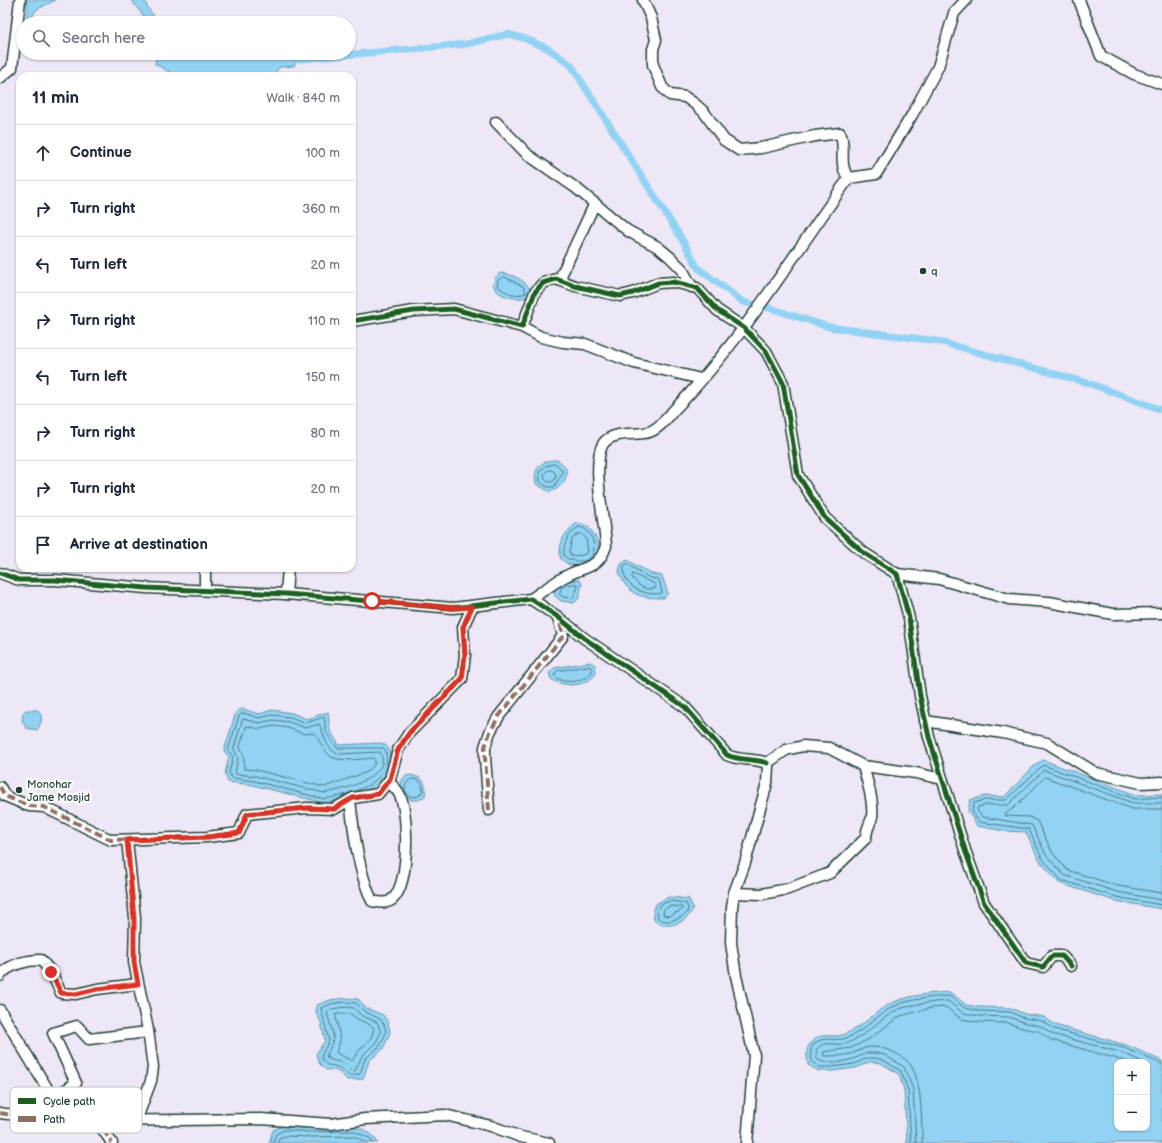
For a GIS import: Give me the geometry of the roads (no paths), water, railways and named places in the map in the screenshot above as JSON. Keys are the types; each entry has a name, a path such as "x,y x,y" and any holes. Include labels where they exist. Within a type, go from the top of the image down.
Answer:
{"street":[{"path":"18,16 20,0"},
{"path":"643,0 651,18 656,40 653,49 653,65 662,87 670,95 685,97 695,104 704,112 724,140 739,150 761,148 815,136 840,133 843,139 842,167 849,178"},
{"path":"0,573 19,580 55,580 146,588 286,594 453,608 531,599 568,575 596,563 603,556 606,546 606,535 598,477 600,452 604,443 613,437 643,433 656,429 744,328 849,178 876,174 912,115 938,67 954,13 966,0"},
{"path":"1078,0 1101,56 1134,74 1162,84"},
{"path":"0,78 12,68 16,34"},
{"path":"496,122 528,155 576,188 628,231 658,247 670,257 682,269 692,287"},
{"path":"559,280 595,203"},
{"path":"522,327 535,292 543,283 556,278 575,286 620,296 633,293 658,283 674,282 697,288 717,310 744,328 766,351 783,383 798,476 825,518 864,552 897,574 939,578 1009,599 1049,602 1113,614 1162,613"},
{"path":"356,320 414,311 454,309 522,327 541,337 563,342 585,344 634,363 701,379"},
{"path":"205,572 205,590"},
{"path":"286,594 288,572"},
{"path":"897,574 909,618 925,721 942,779 984,903 1026,963 1043,967 1052,956 1062,956 1071,966"},
{"path":"531,599 558,617 584,638 686,707 727,755 732,758 767,762 786,750 803,746 829,748 863,766 916,773 942,779"},
{"path":"0,787 5,796 29,806 44,807 111,840 207,837 239,833 247,814 307,808 334,809 350,800 378,794 388,782 398,750 409,733 462,679 465,655 463,627 472,607"},
{"path":"489,810 485,758 488,739 499,716 563,636 558,617"},
{"path":"925,721 1003,733 1047,743 1096,773 1141,783 1162,782"},
{"path":"747,1143 754,1055 736,976 731,943 732,907 734,894 745,863 767,783 767,762"},
{"path":"734,894 762,894 788,889 830,872 858,847 866,838 866,830 872,818 872,807 863,766"},
{"path":"350,800 353,825 365,885 372,901 383,903 391,901 400,890 405,868 405,817 399,792 388,782"},
{"path":"127,840 134,904 134,962 148,1032 153,1067 151,1081 142,1106"},
{"path":"0,976 15,965 31,960 41,960 51,972 61,993 76,994 97,989 138,984"},
{"path":"0,1010 46,1087"},
{"path":"70,1087 76,1083 53,1033 77,1026 89,1039 148,1032"},
{"path":"0,1113 10,1115"},
{"path":"142,1122 261,1118 331,1124 372,1118 445,1116 491,1126 548,1143"},
{"path":"105,1133 112,1143"}],"water":[{"path":"25,0 55,0 36,10 33,16 27,16 27,4"},
{"path":"131,0 145,0 147,7 154,16 144,16"},
{"path":"156,60 297,60 294,66 279,67 276,72 170,72 155,64"},
{"path":"500,273 520,279 528,286 531,295 525,298 517,298 509,297 496,291 494,280"},
{"path":"552,460 558,460 564,465 566,475 560,486 550,492 536,484 535,475 540,465"},
{"path":"577,523 583,524 593,532 598,544 598,550 597,555 592,562 582,565 569,565 560,558 560,547 563,538"},
{"path":"627,560 652,574 662,576 668,593 664,598 642,596 631,591 619,572 621,564"},
{"path":"572,580 579,580 582,583 579,598 574,603 561,601 555,596 554,592 560,584"},
{"path":"590,662 595,665 596,674 586,682 569,685 551,679 549,673 554,668"},
{"path":"242,709 259,714 272,710 292,713 307,719 328,712 330,730 339,745 383,744 388,747 390,756 389,767 377,784 367,790 356,795 324,803 253,785 228,782 225,774 229,757 224,751 235,715 237,711"},
{"path":"26,710 38,710 40,713 41,720 37,730 26,728 22,720 23,713"},
{"path":"1043,760 1136,795 1162,794 1162,909 1115,901 1059,883 1039,860 1026,832 1004,831 977,826 968,811 970,800 985,796 1004,797 1035,765"},
{"path":"409,775 421,779 425,784 425,796 418,800 411,800 402,793 401,783 404,777"},
{"path":"669,897 689,899 693,908 687,917 676,924 659,924 654,920 653,909 657,903"},
{"path":"950,992 966,1005 1011,1008 1025,1014 1044,1017 1055,1025 1126,1045 1162,1061 1162,1143 907,1143 904,1090 899,1074 881,1063 874,1062 869,1062 856,1068 819,1071 808,1065 807,1050 811,1042 819,1037 845,1034 864,1023 888,1005 900,1000 922,995"},
{"path":"346,998 358,999 366,1008 383,1015 388,1022 390,1033 383,1049 369,1061 363,1079 347,1080 338,1072 326,1070 319,1063 316,1054 325,1041 321,1022 316,1013 317,1005 330,1000"},
{"path":"283,1126 320,1128 348,1126 365,1131 372,1135 378,1143 269,1143 273,1130"}],"waterway":[{"path":"356,54 467,44 508,34 526,39 549,49 571,65 683,241 698,268 743,302 773,309 829,327 937,341 1088,383 1162,410"}],"place":[{"name":"q","path":"923,271"},
{"name":"Monohar Jame Mosjid","path":"19,790"}]}
